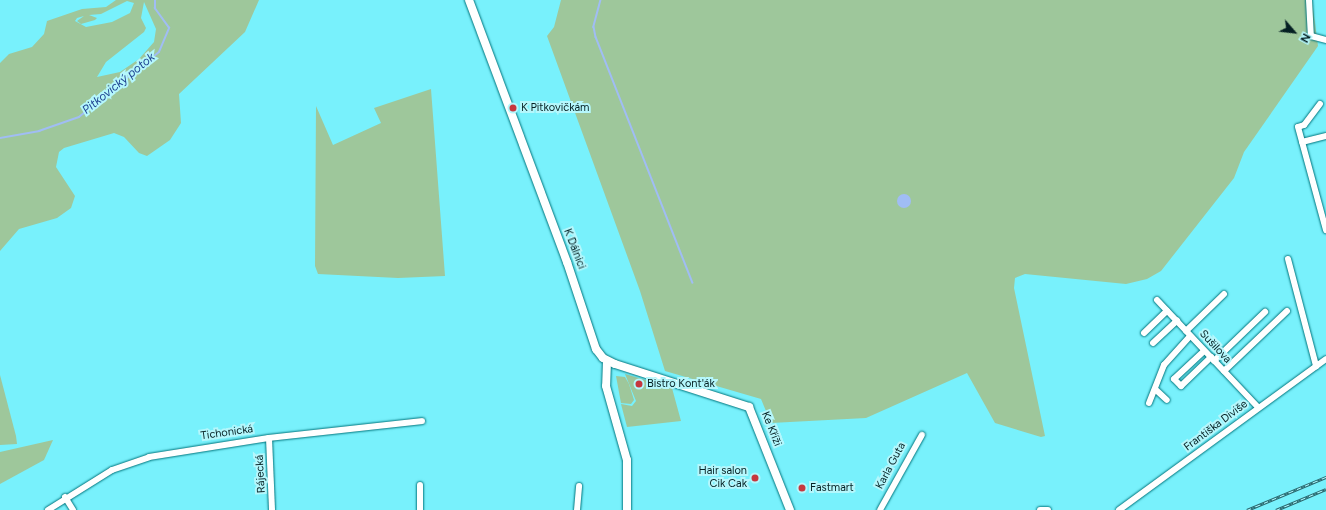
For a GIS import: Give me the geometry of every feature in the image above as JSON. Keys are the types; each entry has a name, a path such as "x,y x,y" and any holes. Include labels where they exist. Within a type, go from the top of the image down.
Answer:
{"street":[{"name":"K Dálnici","path":"469,0 569,268 594,344 607,361"},
{"path":"1309,0 1311,36 1326,40"},
{"path":"1320,104 1304,125 1298,127 1326,230"},
{"path":"1302,142 1326,136"},
{"path":"1288,259 1316,366"},
{"path":"1149,403 1167,360 1188,333 1224,294"},
{"name":"Sušilova","path":"1157,300 1258,407"},
{"path":"1224,371 1287,310"},
{"path":"1144,333 1166,311"},
{"path":"1204,351 1174,380 1181,386 1265,312"},
{"path":"1153,343 1177,321"},
{"name":"Františka Diviše","path":"1119,510 1258,407 1326,360"},
{"path":"607,361 606,386 627,460 627,510"},
{"name":"Ke Kříži","path":"607,361 749,407 790,510"},
{"path":"1155,389 1167,400"},
{"name":"Tichonická","path":"48,510 65,497 112,470 149,457 269,438 422,421"},
{"name":"Karla Guta","path":"880,510 922,435"},
{"name":"Rájecká","path":"269,438 272,510"},
{"path":"420,485 420,510"},
{"path":"577,510 579,486"},
{"path":"65,497 73,510"},
{"path":"1040,510 1048,510"}],"green space":[{"path":"116,0 259,0 245,32 179,94 181,123 170,140 147,156 139,153 124,137 114,133 64,148 59,152 56,167 75,196 71,208 57,218 19,229 0,251 0,63 9,54 32,47 44,34 47,21 82,9 106,7","holes":["127,1 134,3 130,13 112,22 86,27 75,21 77,18 84,16 77,21 81,24 95,20 97,18 89,15 101,14","144,2 156,29 154,42 139,59 120,72 97,77 106,62 144,32 146,28 141,18"]},
{"path":"561,0 1312,0 1318,46 1244,152 1234,178 1161,271 1147,279 1126,284 1025,274 1015,278 1014,288 1045,436 1041,437 995,423 967,373 866,418 771,423 761,399 665,371 640,291 547,36 554,27"},
{"path":"431,89 445,276 398,278 318,274 315,266 316,106 333,145 381,123 374,108"},
{"path":"625,374 672,388 681,421 627,427 621,404 632,406 636,401"},
{"path":"0,375 16,436 17,444 0,445"},
{"path":"616,376 625,377 629,384 634,400 631,404 621,403"},
{"path":"53,440 44,460 0,484 0,452"}],"water":[{"path":"901,194 907,194 911,198 911,204 907,208 901,208 897,204 897,198"}],"waterway":[{"name":"Pitkovický potok","path":"0,138 39,131 79,117 159,52 169,28 155,9 155,0"},
{"path":"601,0 594,27 596,37 693,283"}],"railway":[{"path":"1247,510 1326,477"},
{"path":"1276,510 1326,489"}],"place":[{"name":"K Pitkovičkám","path":"513,108"},
{"name":"Bistro Kont'ák","path":"639,384"},
{"name":"Hair salon Cik Cak","path":"755,478"},
{"name":"Fastmart","path":"802,488"}]}
